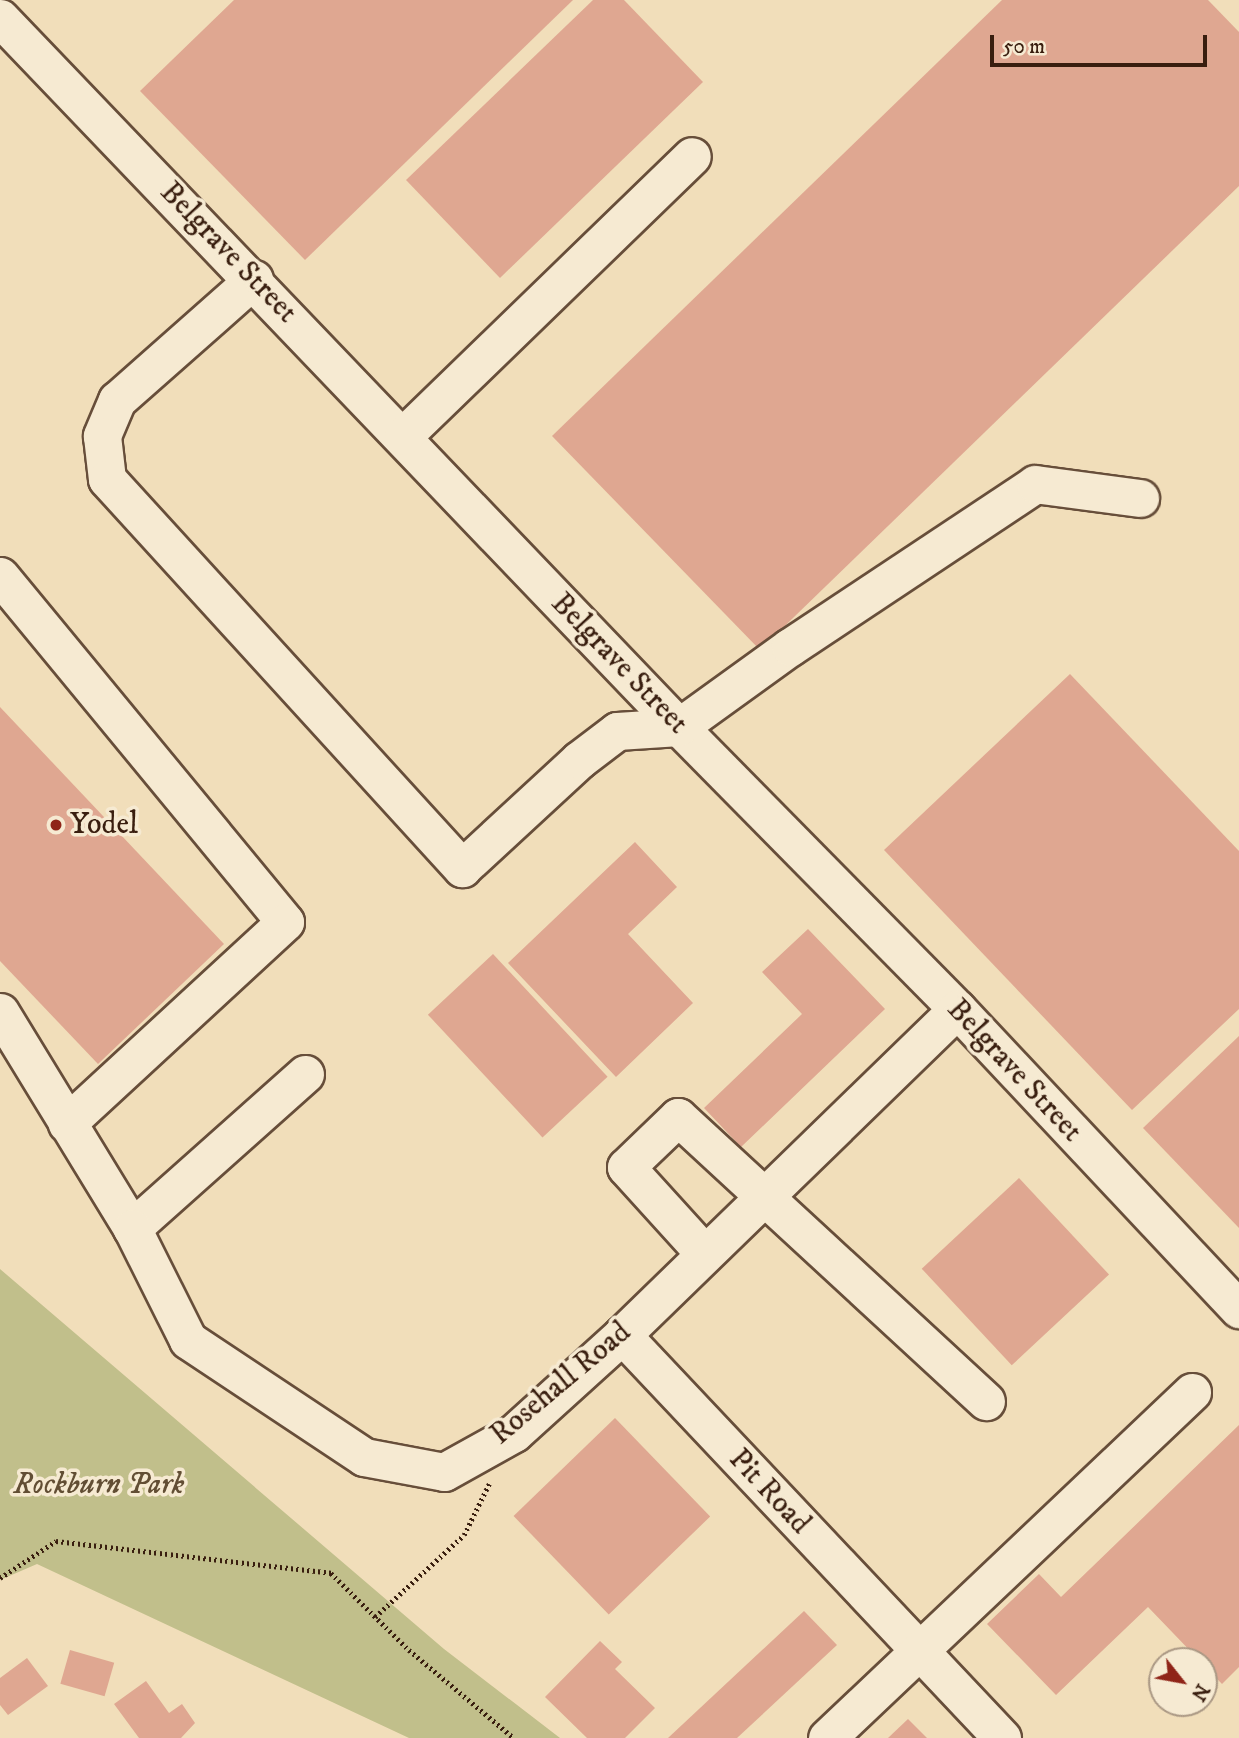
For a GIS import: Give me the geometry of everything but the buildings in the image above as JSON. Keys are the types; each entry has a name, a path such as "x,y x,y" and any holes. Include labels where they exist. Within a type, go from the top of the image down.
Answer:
{"street":[{"name":"Belgrave Street","path":"0,18 254,279 678,727 957,1009 1239,1309"},
{"path":"403,436 692,156"},
{"path":"254,279 117,400 102,436 107,479 462,868 579,760 617,732 678,727 790,647 1035,484 1140,498"},
{"path":"0,576 285,922 67,1123"},
{"name":"Rosehall Road","path":"0,1012 132,1227 188,1340 363,1457 444,1472 514,1433 622,1335 762,1194 957,1009"},
{"path":"132,1227 305,1074"},
{"path":"704,1252 626,1167 678,1117 986,1401"},
{"name":"Pit Road","path":"622,1335 1002,1738"},
{"path":"827,1738 917,1649 1192,1392"}],"path":[{"path":"375,1617 464,1535 492,1478"},
{"path":"0,1578 56,1541 331,1573 375,1617 514,1738"}],"green space":[{"name":"Rockburn Park","path":"0,1269 444,1649 560,1738 409,1738 37,1564 0,1580"}],"place":[{"name":"Yodel","path":"56,825"}]}
